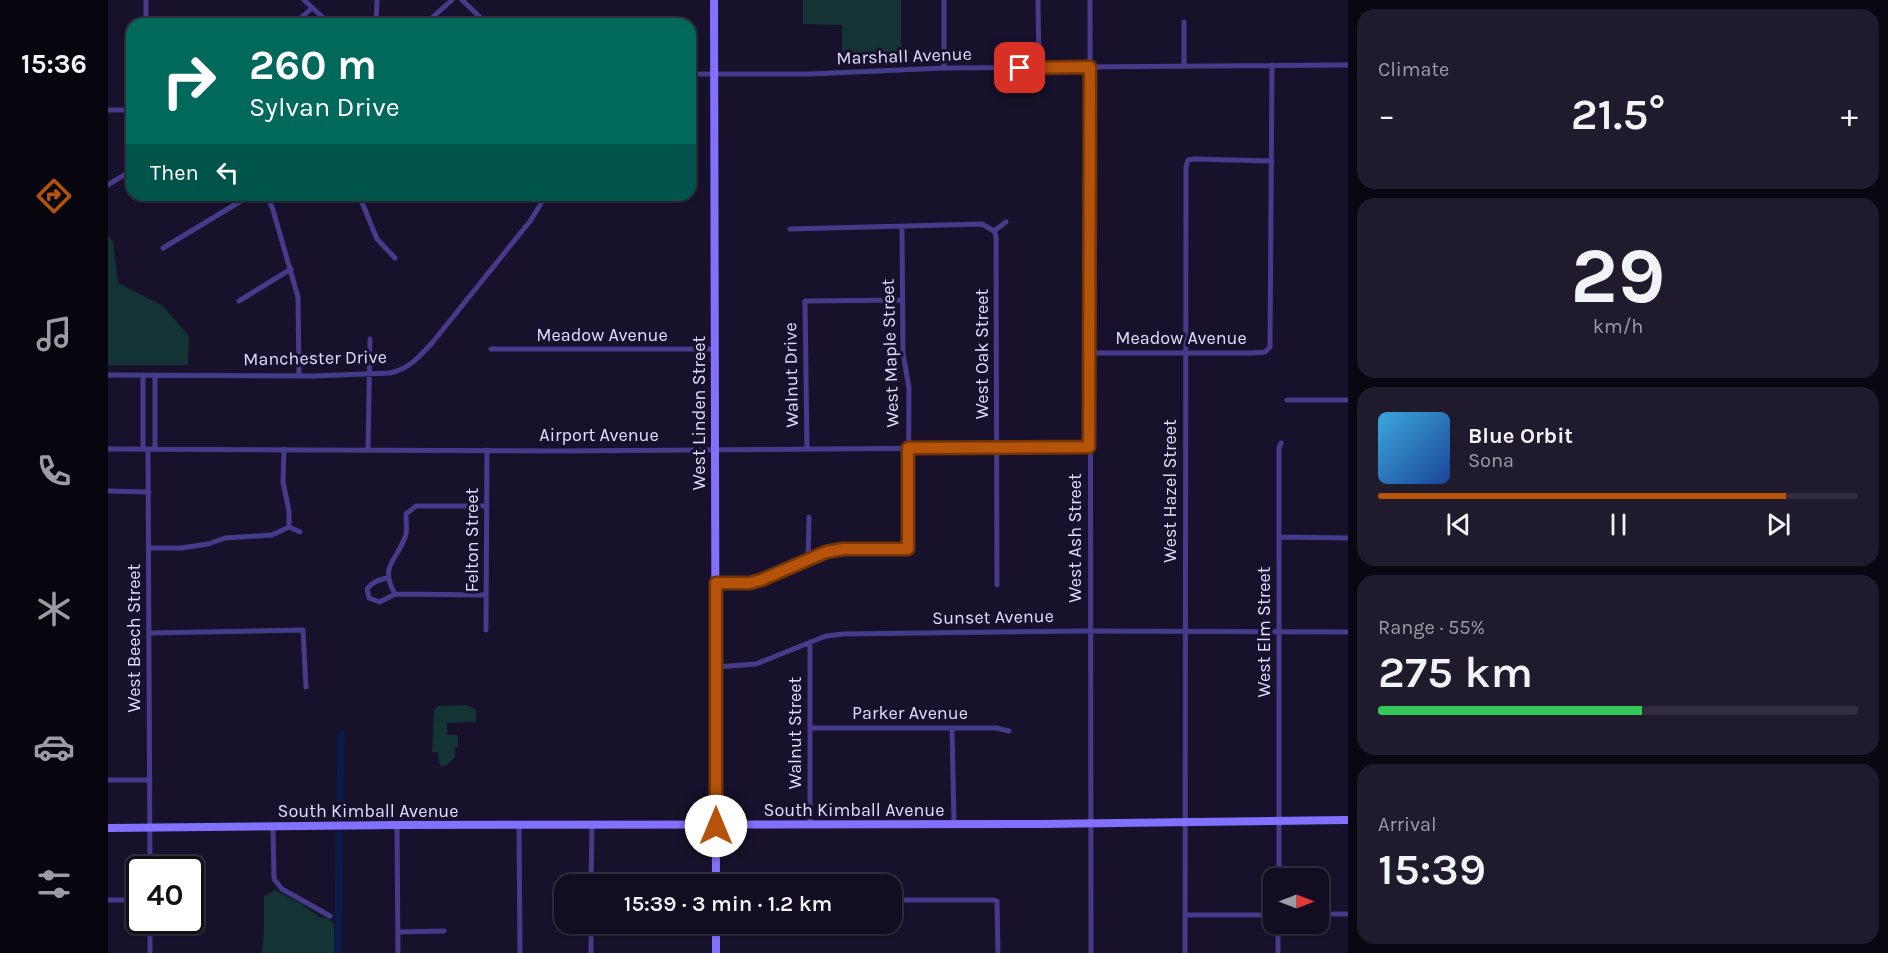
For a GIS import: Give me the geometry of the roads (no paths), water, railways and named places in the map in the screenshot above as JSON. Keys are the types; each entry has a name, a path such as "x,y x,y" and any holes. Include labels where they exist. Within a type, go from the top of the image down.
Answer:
{"street":[{"path":"146,0 146,18"},
{"path":"304,0 323,18"},
{"path":"376,18 377,0"},
{"path":"433,18 453,0"},
{"path":"462,0 481,18"},
{"name":"West Linden Street","path":"714,0 716,874"},
{"path":"944,0 944,68"},
{"path":"1038,0 1039,68"},
{"name":"West Ash Street","path":"1090,0 1091,953"},
{"path":"301,18 312,8"},
{"path":"1184,22 1184,66"},
{"path":"1272,65 1272,161"},
{"name":"Marshall Avenue","path":"696,74 810,74 944,68 1348,65"},
{"path":"108,110 126,110"},
{"name":"West Hazel Street","path":"1185,953 1186,167 1188,160 1272,161"},
{"name":"Meadow Avenue","path":"1091,353 1265,352 1270,347 1272,161"},
{"path":"108,185 126,174"},
{"path":"163,248 241,201"},
{"path":"269,201 298,297 299,376"},
{"path":"362,201 377,238 395,258"},
{"name":"Manchester Drive","path":"108,375 299,376 400,371 417,360 531,220 542,201"},
{"path":"790,230 982,224 994,231 1006,222"},
{"name":"West Maple Street","path":"808,560 826,552 843,549 908,549 909,388 903,353 902,227"},
{"name":"West Oak Street","path":"994,231 996,236 998,585"},
{"path":"238,301 291,269"},
{"name":"Walnut Drive","path":"807,449 805,301 902,300"},
{"path":"368,450 370,339"},
{"name":"Meadow Avenue","path":"491,349 714,349"},
{"name":"West Beech Street","path":"143,375 149,449 150,856"},
{"name":"West Beech Street","path":"149,449 155,375"},
{"path":"1287,400 1348,400"},
{"name":"West Elm Street","path":"1279,868 1279,448 1281,443"},
{"name":"Airport Avenue","path":"108,449 715,450 1089,447"},
{"path":"284,449 284,482 289,527"},
{"name":"Felton Street","path":"486,630 487,450"},
{"path":"108,491 149,492"},
{"path":"395,594 387,572 406,533 406,514 416,507 487,507"},
{"path":"716,583 750,583 808,560 809,517"},
{"path":"149,548 182,548 208,544 225,538 272,535 289,527 300,532"},
{"path":"1279,537 1348,538"},
{"path":"388,578 371,584 367,589 369,598 380,602 395,594 486,595"},
{"path":"149,633 303,630 306,687"},
{"name":"Sunset Avenue","path":"716,667 756,664 826,636 843,634 1348,632"},
{"name":"Walnut Street","path":"810,642 810,824"},
{"name":"Parker Avenue","path":"810,728 996,728 1009,731"},
{"path":"952,728 954,824"},
{"path":"108,780 150,780"},
{"name":"South Kimball Avenue","path":"108,828 397,825 716,826 1348,820"},
{"path":"397,825 398,953"},
{"path":"519,825 520,953"},
{"path":"591,874 592,825"},
{"path":"273,826 273,872 277,884 330,916"},
{"path":"108,900 126,900"},
{"path":"902,900 997,901 998,953"},
{"path":"1329,914 1348,914"},
{"path":"1185,915 1263,915"},
{"path":"398,932 444,932"},
{"path":"150,934 150,953"},
{"path":"591,934 591,953"},
{"path":"716,934 716,953"},
{"path":"1278,934 1278,953"}],"waterway":[{"path":"340,820 341,734"},
{"path":"338,953 339,834"}]}
